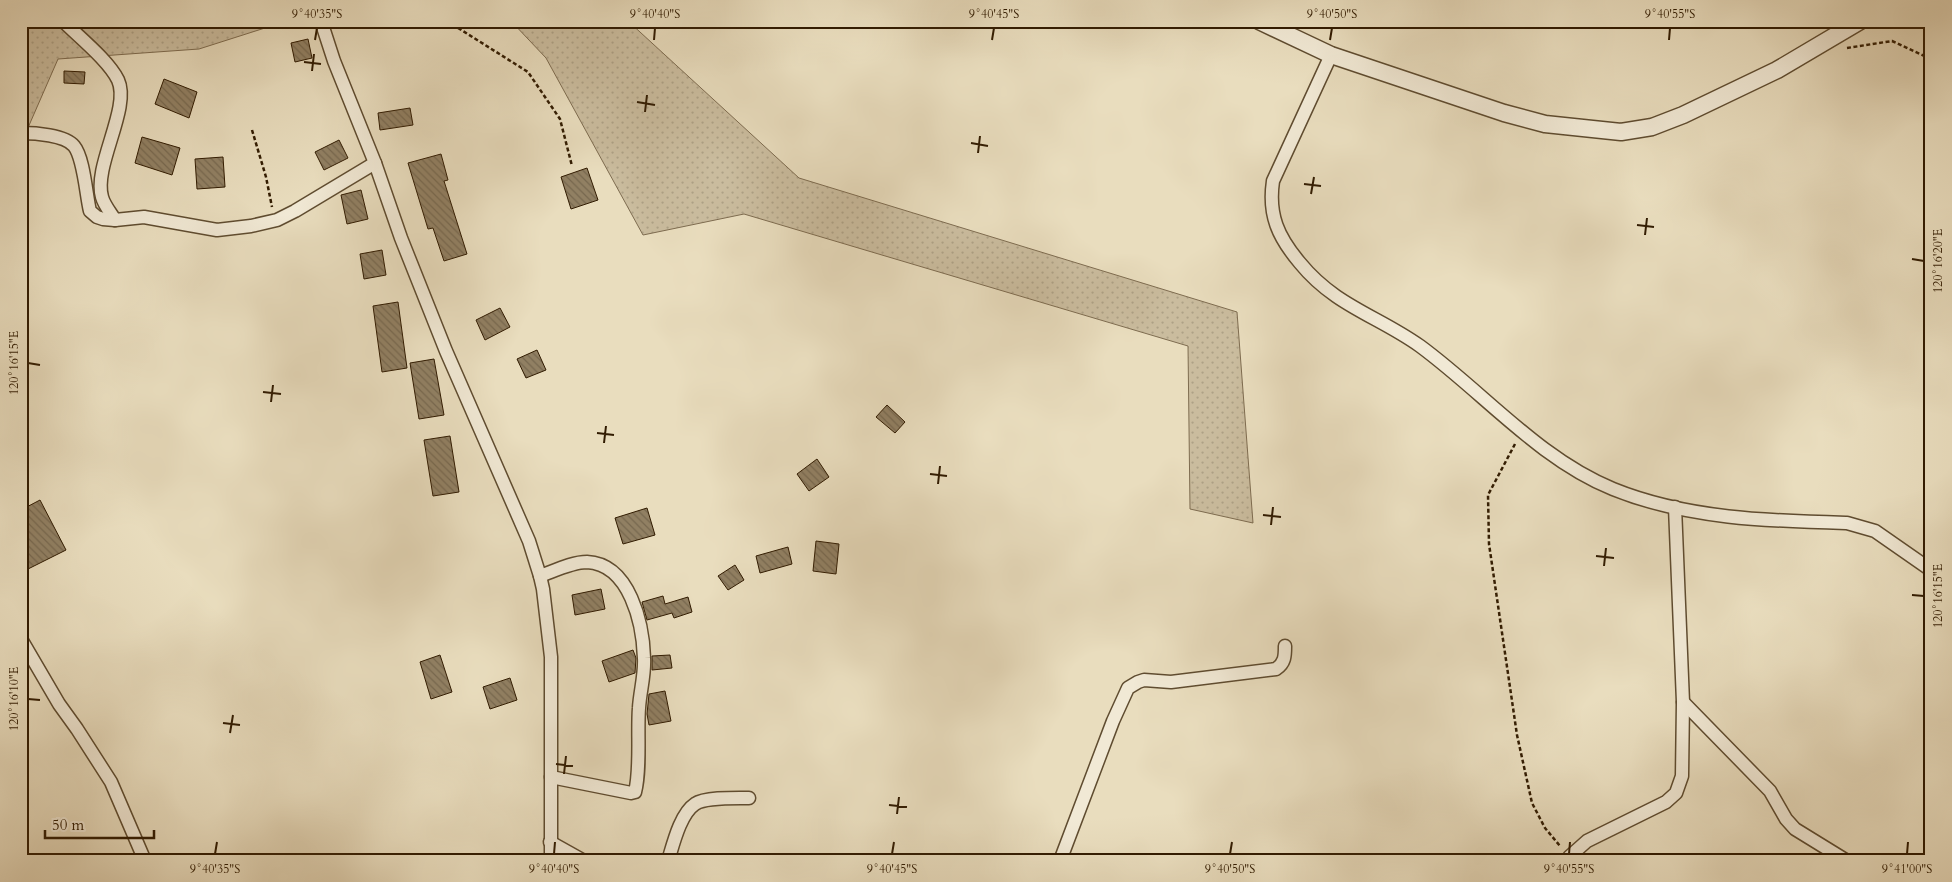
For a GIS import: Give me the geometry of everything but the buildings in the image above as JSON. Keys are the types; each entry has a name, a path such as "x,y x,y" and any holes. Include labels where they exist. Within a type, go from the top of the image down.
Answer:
{"street":[{"path":"63,21 108,66 120,85 120,99 106,156 101,188 103,200 115,220"},
{"path":"321,21 334,61 375,163 401,238 446,351 530,541 540,576 548,622 551,657 551,861"},
{"path":"1259,21 1331,55 1524,119 1563,126 1621,132 1652,127 1683,115 1777,70 1860,21"},
{"path":"1331,55 1273,181 1270,203 1277,228 1299,263 1321,285 1341,301 1404,334 1455,373 1523,431 1566,464 1613,489 1674,507 1728,516 1855,525 1875,531 1931,570"},
{"path":"21,134 49,135 75,146 83,170 90,211 97,217 115,220 144,217 217,230 275,221 296,211 375,163"},
{"path":"1569,859 1587,841 1666,802 1676,793 1682,776 1683,702 1674,507"},
{"path":"540,576 578,563 588,562 608,568 616,574 631,597 638,621 644,657 639,708 635,792 631,794 551,777"},
{"path":"21,639 59,704 111,782 145,861"},
{"path":"1060,861 1113,721 1128,688 1144,680 1172,682 1276,669 1282,665 1285,658 1285,646"},
{"path":"1683,702 1770,791 1786,819 1796,829 1847,861"},
{"path":"668,861 682,819 695,804 704,801 749,798"},
{"path":"550,842 584,861"}],"path":[{"path":"447,21 528,72 560,119 572,166"},
{"path":"1844,48 1892,41 1931,59"},
{"path":"252,130 266,177 275,221"},
{"path":"1523,431 1488,495 1488,544 1518,735 1532,802 1545,828 1569,859"}],"shaded area":[{"path":"21,21 265,21 268,27 199,49 58,59 27,130 21,130"},
{"path":"511,21 628,21 799,178 1237,312 1253,523 1190,509 1188,346 744,214 643,235 546,58"}]}
